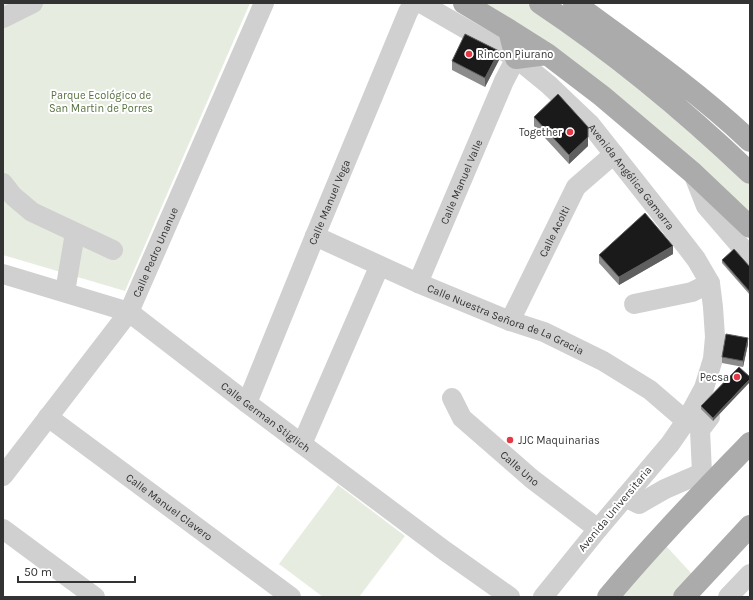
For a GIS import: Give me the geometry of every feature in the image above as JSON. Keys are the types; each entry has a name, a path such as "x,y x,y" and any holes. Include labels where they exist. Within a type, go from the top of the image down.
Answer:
{"main road":[{"path":"464,3 547,54 592,88 693,172 750,227"},
{"path":"540,3 569,22 625,65 677,108 750,173"},
{"path":"574,3 656,63 750,141"},
{"path":"509,30 516,58 547,54"},
{"path":"608,597 707,478 750,444"},
{"path":"684,597 750,526"}],"street":[{"path":"3,18 33,3"},
{"name":"Calle Pedro Unanue","path":"3,476 129,312 264,3"},
{"name":"Calle Manuel Vega","path":"247,403 315,236 413,3"},
{"name":"Avenida Angélica Gamarra","path":"421,3 516,58 549,85 590,124 696,259 710,283 715,337 713,359 704,388 686,421"},
{"name":"Calle Manuel Valle","path":"418,283 504,81 516,58"},
{"path":"572,107 592,88"},
{"name":"Calle Acolti","path":"510,321 576,187 614,154"},
{"path":"693,172 706,206 750,257"},
{"path":"3,182 13,196 32,212 112,250"},
{"path":"65,292 76,233"},
{"name":"Calle Nuestra Señora de La Gracia","path":"315,236 418,283 510,321 544,332 603,361 650,390 686,421"},
{"path":"302,444 379,266"},
{"name":"Calle German Stiglich","path":"3,274 129,312 247,403 445,551 510,597"},
{"path":"634,304 692,292 710,283"},
{"name":"Calle Uno","path":"452,398 462,418 532,479 598,529"},
{"name":"Calle Manuel Clavero","path":"48,417 291,597"},
{"path":"625,497 639,504 665,489 707,478 700,430 710,417"},
{"name":"Avenida Universitaria","path":"543,597 670,444 686,421"},
{"path":"3,528 89,595"},
{"path":"731,596 750,574"}],"green space":[{"name":"Parque Ecológico de San Martin de Porres","path":"3,3 250,3 125,291 3,255"},
{"path":"477,3 527,3 578,40 705,142 750,185 750,218"},
{"path":"338,485 405,536 359,597 323,597 279,564"},
{"path":"666,546 692,574 673,597 621,597"}],"building":[{"path":"465,34 499,51 485,78 452,61"},
{"path":"558,94 588,127 588,137 569,155 534,117"},
{"path":"645,213 673,246 619,277 599,255"},
{"path":"734,249 750,267 750,292 722,260"},
{"path":"726,334 748,338 743,361 722,357"},
{"path":"739,367 750,377 750,379 713,418 701,406"}],"place":[{"name":"Rincon Piurano","path":"469,54"},
{"name":"Together","path":"570,132"},
{"name":"Pecsa","path":"737,377"},
{"name":"JJC Maquinarias","path":"510,440"}]}
